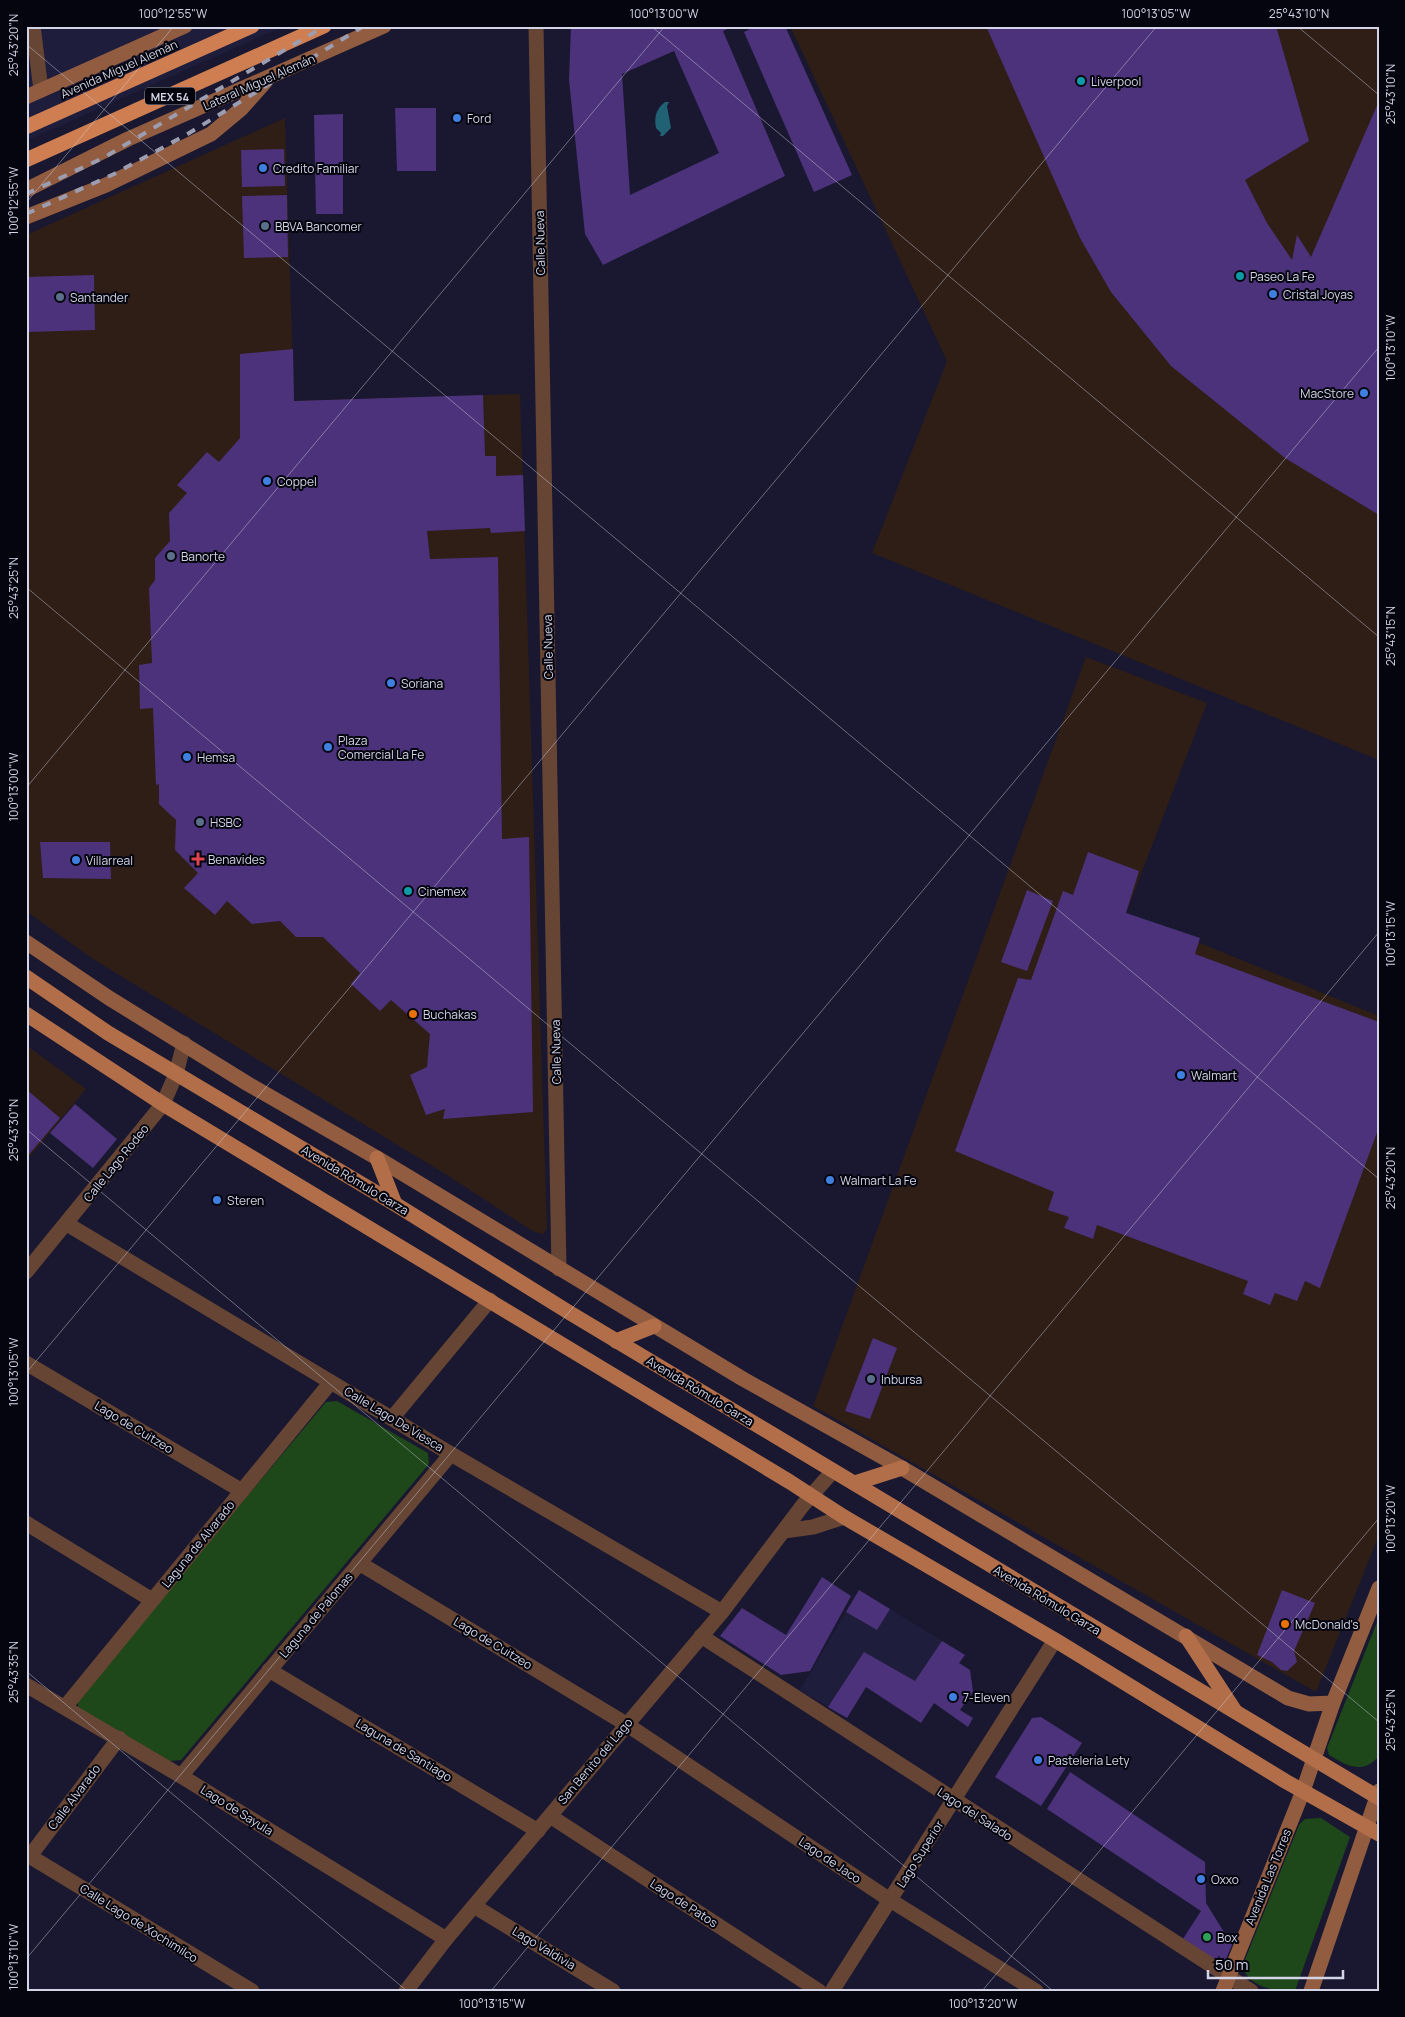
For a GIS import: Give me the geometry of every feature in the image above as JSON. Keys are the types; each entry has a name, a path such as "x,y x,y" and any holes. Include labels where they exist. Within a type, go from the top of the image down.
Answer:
{"highway":[{"name":"Avenida Miguel Alemán","path":"26,127 252,26"},
{"name":"MEX 54","path":"26,160 319,28"}],"main road":[{"name":"Avenida Rómulo Garza","path":"26,977 108,1033 395,1204 616,1341 855,1483 1313,1761 1378,1795"},
{"path":"26,1014 164,1104 490,1300 811,1495 844,1517 1055,1640 1303,1791 1373,1830"},
{"path":"377,1158 395,1204"},
{"path":"616,1341 654,1326"},
{"path":"855,1483 902,1468"},
{"path":"1186,1636 1237,1715"}],"street":[{"path":"33,26 41,90"},
{"path":"26,97 184,26"},
{"name":"Lateral Miguel Alemán","path":"26,190 128,139 384,26"},
{"name":"Calle Nueva","path":"536,26 559,1269"},
{"path":"26,217 106,184 211,134 242,109 268,78"},
{"path":"26,942 109,998 248,1084 377,1158 743,1380 902,1468 1288,1698 1309,1704 1333,1703"},
{"name":"Calle Lago Rodeo","path":"26,1272 164,1104 176,1074 184,1043"},
{"name":"Calle Lago De Viesca","path":"66,1224 392,1417 451,1454 722,1612"},
{"path":"392,1417 490,1300"},
{"name":"Lago de Cuitzeo","path":"26,1363 242,1490"},
{"name":"Laguna de Alvarado","path":"65,1707 331,1382"},
{"name":"Laguna de Palomas","path":"181,1776 451,1454"},
{"name":"San Benito del Lago","path":"408,1990 446,1939 722,1612 811,1495 833,1471"},
{"path":"784,1532 813,1528 844,1517"},
{"path":"26,1523 152,1600"},
{"name":"Lago de Cuitzeo","path":"359,1563 626,1724"},
{"name":"Avenida Las Torres","path":"1226,1984 1303,1791 1333,1703 1379,1588"},
{"name":"Lago del Salado","path":"701,1636 954,1800 1226,1984 1251,1991"},
{"name":"Lago Superior","path":"832,1991 1055,1640"},
{"name":"Laguna de Santiago","path":"270,1670 538,1831"},
{"name":"Lago de Sayula","path":"26,1685 119,1738 446,1939"},
{"name":"Lago de Jaco","path":"626,1724 890,1900 1036,1991"},
{"name":"Calle Alvarado","path":"28,1855 119,1738"},
{"path":"1311,1991 1373,1830 1378,1795"},
{"name":"Lago de Patos","path":"550,1816 819,1991"},
{"name":"Calle Lago de Xochimilco","path":"28,1855 241,1988"},
{"name":"Lago Valdivia","path":"474,1906 613,1991"}],"shaded area":[{"path":"26,26 284,26 26,141"},
{"name":"Paseo La Fe","path":"790,26 1379,26 1379,760 872,553 947,361"},
{"path":"285,118 294,401 520,394 547,1229 543,1234 534,1232 450,1177 93,959 26,911 26,235"},
{"path":"1086,657 1207,703 1126,913 1379,1016 1379,1535 1316,1692 813,1406"},
{"path":"26,1045 86,1089 26,1161"},
{"path":"859,1590 965,1655 921,1723 866,1687 847,1718 800,1690"}],"green space":[{"path":"337,1401 428,1453 429,1464 181,1760 169,1761 78,1710 78,1698 326,1402"},
{"path":"1379,1617 1379,1756 1367,1765 1355,1767 1329,1755 1327,1748"},
{"path":"1321,1818 1350,1837 1295,1991 1265,1987 1252,1980 1242,1967 1299,1825 1305,1819"}],"water":[{"path":"665,102 669,102 667,106 671,128 663,136 660,136 661,133 656,128 655,120 658,110"}],"building":[{"path":"571,26 734,26 723,31 785,176 603,265 585,234 569,80","holes":["674,51 719,153 630,195 622,74"]},
{"path":"756,26 785,26 852,175 814,192 744,32"},
{"name":"Paseo La Fe","path":"986,26 1276,26 1309,141 1245,180 1267,223 1292,260 1297,235 1311,257 1379,101 1379,515 1285,458 1171,366 1111,292 1080,238"},
{"path":"395,108 436,108 436,171 397,171"},
{"path":"343,114 343,214 316,214 314,115"},
{"name":"Credito Familiar","path":"284,149 285,186 242,187 241,150"},
{"name":"BBVA Bancomer","path":"287,195 288,257 244,258 242,196"},
{"name":"Santander","path":"94,275 95,330 27,332 26,277"},
{"name":"Plaza Comercial La Fe","path":"293,349 294,401 483,395 485,456 496,456 496,476 523,475 525,531 491,533 490,528 427,531 430,559 498,557 502,839 529,837 533,1112 443,1119 445,1109 426,1115 410,1075 427,1067 430,1034 391,1000 380,1011 351,984 360,973 323,937 296,937 280,921 252,924 227,901 215,915 184,888 198,873 175,850 176,820 159,804 159,784 156,785 153,708 140,709 139,665 152,663 149,588 155,580 155,558 170,541 169,513 187,493 177,485 207,452 219,462 240,438 240,354"},
{"name":"Villarreal","path":"40,842 110,842 111,879 43,878"},
{"name":"Walmart","path":"1088,852 1139,871 1126,913 1200,938 1195,954 1379,1022 1379,1127 1320,1288 1305,1281 1297,1301 1275,1293 1270,1305 1243,1294 1248,1281 1097,1225 1093,1239 1064,1228 1069,1217 1048,1210 1054,1192 955,1151 1018,978 1031,980 1063,891 1073,895"},
{"path":"1027,890 1053,901 1027,971 1001,962"},
{"path":"26,1089 60,1118 26,1158"},
{"path":"75,1104 117,1139 93,1168 50,1133"},
{"name":"Inbursa","path":"873,1338 897,1348 870,1419 845,1411"},
{"path":"822,1577 851,1596 810,1671 781,1675 720,1636 742,1608 786,1635"},
{"path":"859,1590 890,1609 877,1630 846,1612"},
{"path":"1282,1590 1315,1603 1294,1651 1297,1662 1287,1671 1281,1670 1272,1662 1257,1655"},
{"path":"942,1641 965,1655 959,1663 970,1670 973,1692 960,1710 973,1718 968,1727 934,1703 921,1723 866,1687 847,1718 828,1707 864,1652 915,1681"},
{"name":"Pastelería Lety","path":"1041,1717 1082,1743 1041,1806 995,1777 1032,1718"},
{"path":"1070,1772 1205,1862 1206,1903 1232,1945 1222,1968 1181,1942 1201,1911 1047,1809"}],"railway":[{"path":"26,194 103,158 325,26"},
{"path":"26,214 114,174 186,135 364,26"}],"place":[{"name":"Liverpool","path":"1081,81"},
{"name":"Ford","path":"457,118"},
{"name":"Credito Familiar","path":"263,168"},
{"name":"BBVA Bancomer","path":"265,226"},
{"name":"Paseo La Fe","path":"1240,276"},
{"name":"Cristal Joyas","path":"1273,294"},
{"name":"Santander","path":"60,297"},
{"name":"MacStore","path":"1364,393"},
{"name":"Coppel","path":"267,481"},
{"name":"Banorte","path":"171,556"},
{"name":"Soriana","path":"391,683"},
{"name":"Plaza Comercial La Fe","path":"328,747"},
{"name":"Hemsa","path":"187,757"},
{"name":"HSBC","path":"200,822"},
{"name":"Benavides","path":"198,859"},
{"name":"Villarreal","path":"76,860"},
{"name":"Cinemex","path":"408,891"},
{"name":"Buchakas","path":"413,1014"},
{"name":"Walmart","path":"1181,1075"},
{"name":"Walmart La Fe","path":"830,1180"},
{"name":"Steren","path":"217,1200"},
{"name":"Inbursa","path":"871,1379"},
{"name":"McDonald's","path":"1285,1624"},
{"name":"7-Eleven","path":"953,1697"},
{"name":"Pastelería Lety","path":"1038,1760"},
{"name":"Oxxo","path":"1201,1879"},
{"name":"Box","path":"1207,1937"}]}
